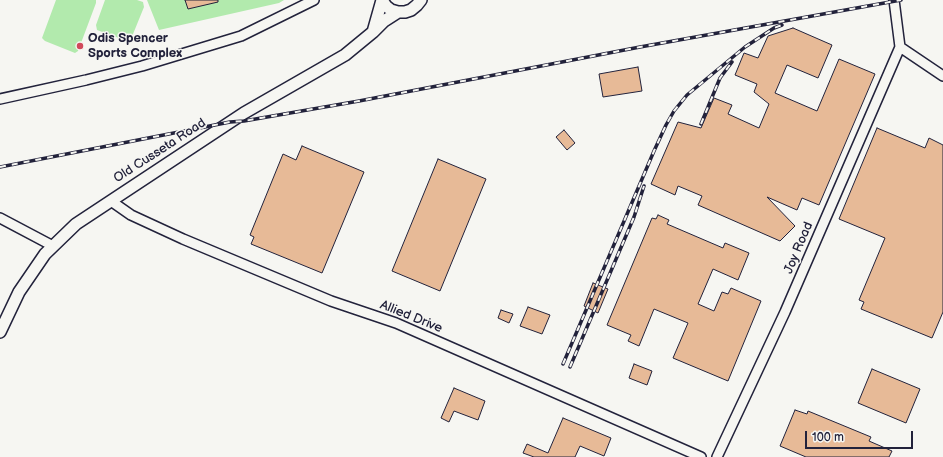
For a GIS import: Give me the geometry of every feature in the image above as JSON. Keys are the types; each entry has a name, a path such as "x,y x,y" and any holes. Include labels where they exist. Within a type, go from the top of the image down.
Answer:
{"street":[{"path":"0,99 142,66 241,36 314,0"},
{"path":"382,0 391,10 398,12"},
{"path":"373,32 382,0"},
{"name":"Old Cusseta Road","path":"0,332 19,292 45,254 76,224 244,113 345,55 384,21 398,12 411,10 421,0"},
{"path":"894,0 900,47 943,76"},
{"name":"Joy Road","path":"717,457 785,312 900,47"},
{"name":"Allied Drive","path":"110,201 131,215 183,239 331,301 396,323 702,457"},
{"path":"0,218 53,246"}],"green space":[{"path":"56,0 96,0 78,51 75,53 45,41 42,38"},
{"path":"105,0 137,0 143,2 144,7 131,39 127,41 97,30 96,25"},
{"path":"147,0 284,0 279,3 159,30"}],"building":[{"path":"185,0 218,0 218,2 188,9"},
{"path":"793,28 832,45 818,78 787,65 775,93 817,111 839,59 875,74 819,205 802,198 797,210 767,197 795,226 780,241 698,205 702,196 678,186 675,195 651,184 678,122 701,128 714,98 732,105 728,114 759,128 769,104 754,92 757,84 735,75 744,53 758,58 768,36"},
{"path":"638,67 642,91 603,97 599,74"},
{"path":"877,128 925,148 929,138 943,145 943,312 932,338 861,309 864,302 859,300 885,238 839,219"},
{"path":"564,130 575,143 567,150 556,137"},
{"path":"302,146 364,172 322,273 251,244 254,237 250,235 283,154 296,160"},
{"path":"438,159 486,179 440,291 392,271"},
{"path":"658,215 669,220 667,224 723,248 725,243 749,253 738,280 713,269 698,304 714,311 722,292 728,294 731,288 761,301 728,381 673,358 688,323 654,309 639,346 628,341 631,335 607,325 652,218 656,219"},
{"path":"593,283 608,289 598,313 584,306"},
{"path":"528,307 550,315 542,334 520,326"},
{"path":"501,310 513,314 509,323 498,318"},
{"path":"634,364 652,371 647,385 629,378"},
{"path":"872,369 920,389 906,423 858,403"},
{"path":"454,388 485,401 478,420 454,411 449,422 441,418"},
{"path":"795,410 807,414 808,411 871,437 869,441 892,451 889,457 806,457 780,446"},
{"path":"563,418 611,438 604,456 580,446 575,457 534,457 523,453 527,444 548,453"}],"railway":[{"path":"0,167 230,122 244,121 359,101 640,47 901,0"},
{"path":"563,364 654,151 674,111 687,95 745,47 774,28 782,25"},
{"path":"701,124 720,78 732,62"},
{"path":"570,367 634,217 644,186"}],"place":[{"name":"Odis Spencer Sports Complex","path":"80,46"}]}
